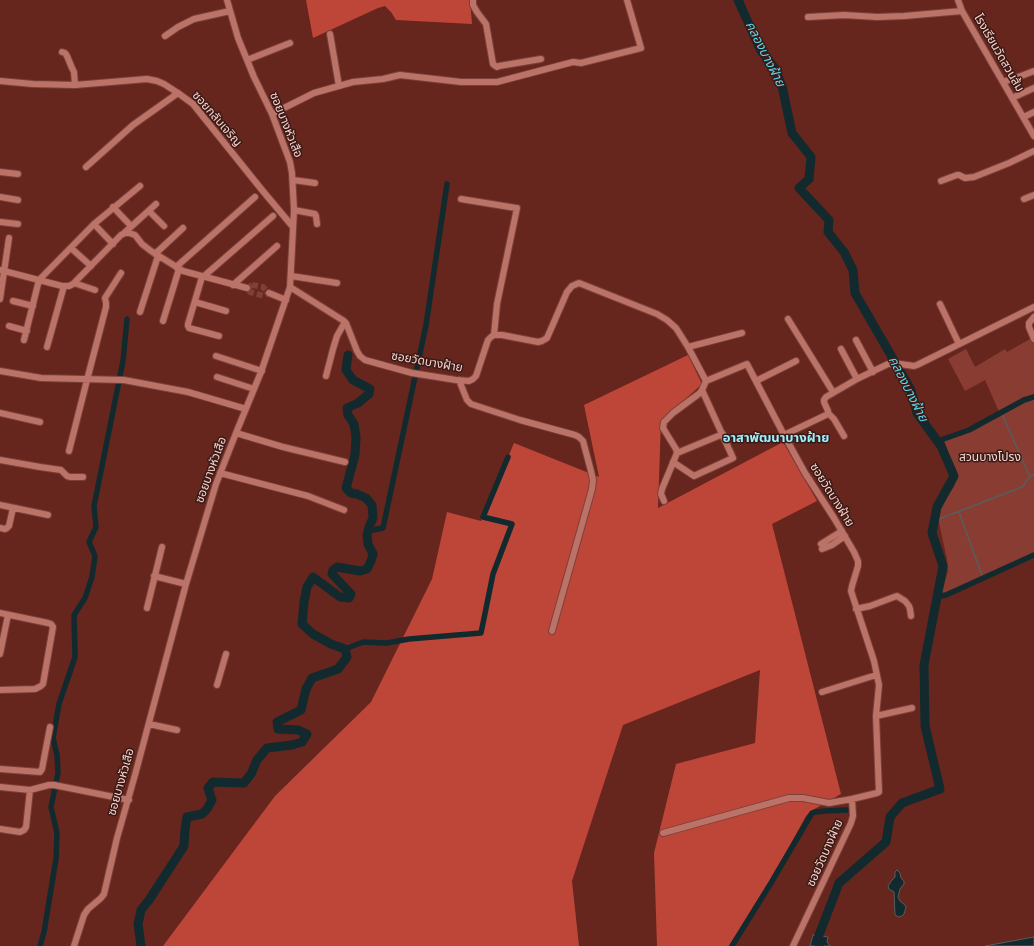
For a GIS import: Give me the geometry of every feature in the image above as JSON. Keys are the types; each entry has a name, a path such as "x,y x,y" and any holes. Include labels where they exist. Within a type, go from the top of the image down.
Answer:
{"street":[{"name":"ซอยบางหัวเสือ","path":"74,946 84,915 88,909 104,894 117,838 186,584 216,484 262,371 290,287 294,210 292,173 288,154 238,38 227,0"},
{"path":"473,0 473,5 486,24 494,66 497,67 542,59"},
{"path":"272,114 314,93 358,81 383,79 400,75 461,82 497,82 573,62 581,63 641,48 627,0"},
{"name":"โรงเรียนวัดสวนส้ม","path":"958,0 962,11 1034,136"},
{"path":"165,36 194,19 230,11"},
{"path":"808,17 844,15 877,17 904,16 962,11"},
{"path":"330,34 339,86"},
{"path":"247,60 290,43"},
{"path":"62,52 67,56 74,72 75,84"},
{"path":"1002,82 1034,71"},
{"name":"ซอยกลับเจริญ","path":"0,81 32,84 75,84 147,79 164,84 193,104 293,227"},
{"path":"1012,98 1034,88"},
{"path":"86,167 134,125 178,93"},
{"path":"1024,117 1034,112"},
{"path":"941,181 957,175 965,178 974,177 1034,151"},
{"path":"0,172 18,174"},
{"path":"292,180 315,183"},
{"path":"24,340 39,280 94,224 140,186"},
{"path":"1024,199 1034,195"},
{"path":"0,197 18,200"},
{"path":"163,320 177,268 255,197"},
{"path":"461,199 517,208 498,304 494,335 502,335 538,342 542,341 547,338 567,292 572,286 579,284 652,312 667,320 676,328 688,346 706,381 700,393 673,412 664,422 663,428 677,453 662,489 661,494 664,501"},
{"path":"2,271 69,286 74,283 112,244 156,204"},
{"path":"113,207 131,226"},
{"path":"294,210 315,214 317,224"},
{"path":"149,211 164,226"},
{"path":"219,336 189,328 188,324 203,277 273,216"},
{"path":"0,222 18,224"},
{"path":"94,224 112,244"},
{"path":"140,312 156,255 183,228"},
{"path":"122,235 127,233 133,234 142,244 156,255 187,273 247,288"},
{"path":"0,299 2,271 9,238"},
{"path":"233,285 277,246"},
{"path":"71,248 91,266"},
{"path":"69,451 106,307 104,298 121,273"},
{"path":"291,276 337,283"},
{"path":"74,283 96,290"},
{"path":"47,347 64,286"},
{"path":"290,287 345,322 333,349 326,376"},
{"path":"269,294 286,300"},
{"path":"13,301 33,306"},
{"path":"195,302 226,311"},
{"path":"940,304 959,344"},
{"path":"844,436 834,419 828,414 824,400 826,396 884,366 893,364 914,366 1034,307"},
{"path":"1034,317 1029,323 1029,327 1034,339"},
{"path":"788,319 833,392"},
{"name":"ซอยวัดบางฝ้าย","path":"345,322 357,351 365,360 412,373 458,380 469,380 476,376 488,340 494,335"},
{"path":"9,326 27,331"},
{"path":"688,346 742,333"},
{"path":"856,340 873,372"},
{"path":"840,349 857,379"},
{"path":"216,356 262,371"},
{"path":"756,381 796,361"},
{"name":"ซอยวัดบางฝ้าย","path":"706,381 747,364 784,435 854,552 858,561 858,566 851,592 874,661 879,685 876,716 879,792 852,799 853,816 851,823 793,946"},
{"path":"0,371 41,378 124,380 188,392 246,409"},
{"path":"217,377 254,389"},
{"path":"458,380 467,400 472,404 520,420 575,435 583,441 593,480 592,489 552,631"},
{"path":"673,462 694,476 733,458 702,390"},
{"path":"0,413 40,422"},
{"path":"784,435 828,414"},
{"path":"236,434 345,462"},
{"path":"677,453 723,434"},
{"path":"0,460 61,470 70,477 83,477"},
{"path":"220,473 308,496 344,510"},
{"path":"0,505 48,515"},
{"path":"0,528 5,529 9,526 13,508"},
{"path":"822,547 843,534"},
{"path":"147,608 162,547"},
{"path":"154,576 186,584"},
{"path":"856,609 870,606 897,596 905,601 910,609 911,616"},
{"path":"0,614 51,624 53,627 43,684 35,688 0,690"},
{"path":"0,654 8,615"},
{"path":"217,685 226,654"},
{"path":"822,692 876,674"},
{"path":"876,716 912,708"},
{"path":"149,724 177,730"},
{"path":"0,769 40,772 50,727"},
{"path":"0,788 30,790 54,785 128,800"},
{"path":"0,829 20,832 24,830 26,827 30,790"},
{"path":"663,833 789,798 802,798 829,803 852,799"}],"green space":[{"name":"สวนบางโปรง","path":"1034,338 1034,558 940,599 948,571 947,559 937,514 942,502 954,487 957,478 944,440 1001,416 985,380 965,391 948,359 966,349 975,367 1005,349 1007,352"}],"shaded area":[{"path":"306,0 470,0 472,24 396,20 385,6 313,38"},
{"path":"688,355 702,384 661,421 658,508 783,442 817,501 772,524 841,794 811,811 806,816 770,882 729,946 657,946 654,853 676,764 755,743 760,670 623,725 572,881 579,946 163,946 275,796 371,702 432,579 447,512 481,521 514,443 599,477 584,405"}],"water":[{"path":"897,870 904,881 898,897 906,907 904,914 899,917 895,915 894,892 889,889 888,886 895,877 895,872"},
{"path":"813,935 828,937 827,942 830,946 810,946"},
{"path":"1034,937 1034,946 985,946"}],"waterway":[{"name":"คลองบางฝ้าย","path":"738,0 761,51 774,67 782,86 792,133 811,157 809,179 799,188 829,220 828,232 844,252 853,270 855,293 911,390 917,413 941,446 954,476 937,507 932,533 943,566 924,665 925,726 940,789 902,803 890,817 886,842 839,883 819,935 819,946"},
{"path":"368,531 383,528 426,325 447,184"},
{"path":"40,946 44,932 56,859 57,833 51,807 58,773 57,755 53,738 59,704 75,657 74,615 85,598 92,577 95,556 89,542 96,527 94,506 123,361 127,319"},
{"path":"141,946 138,924 141,910 184,846 187,817 202,814 207,809 212,800 208,788 213,782 244,783 251,774 257,760 267,748 292,745 302,742 307,734 298,730 278,729 277,722 301,710 306,689 312,678 338,669 347,657 345,649 331,644 313,634 302,624 307,587 313,577 340,597 349,598 351,594 332,574 333,570 337,567 360,571 367,569 373,554 368,544 367,535 373,518 372,505 366,498 351,493 346,488 355,455 356,437 354,424 348,415 347,408 358,403 369,394 370,389 353,380 346,370 348,355"},
{"path":"938,441 969,430 1024,400 1034,397"},
{"path":"1001,412 1030,477"},
{"path":"345,649 363,642 387,643 409,639 481,633 493,574 512,524 483,517 508,457"},
{"path":"934,521 1022,487 1034,474"},
{"path":"959,512 983,578"},
{"path":"937,597 946,595 1034,555"},
{"path":"732,946 812,813 847,810"}],"tunnel":[{"path":"252,285 263,287 269,293 264,296 250,292 247,288 252,285"}],"district":[{"name":"อาสาพัฒนาบางฝ้าย","path":"776,438"}]}
